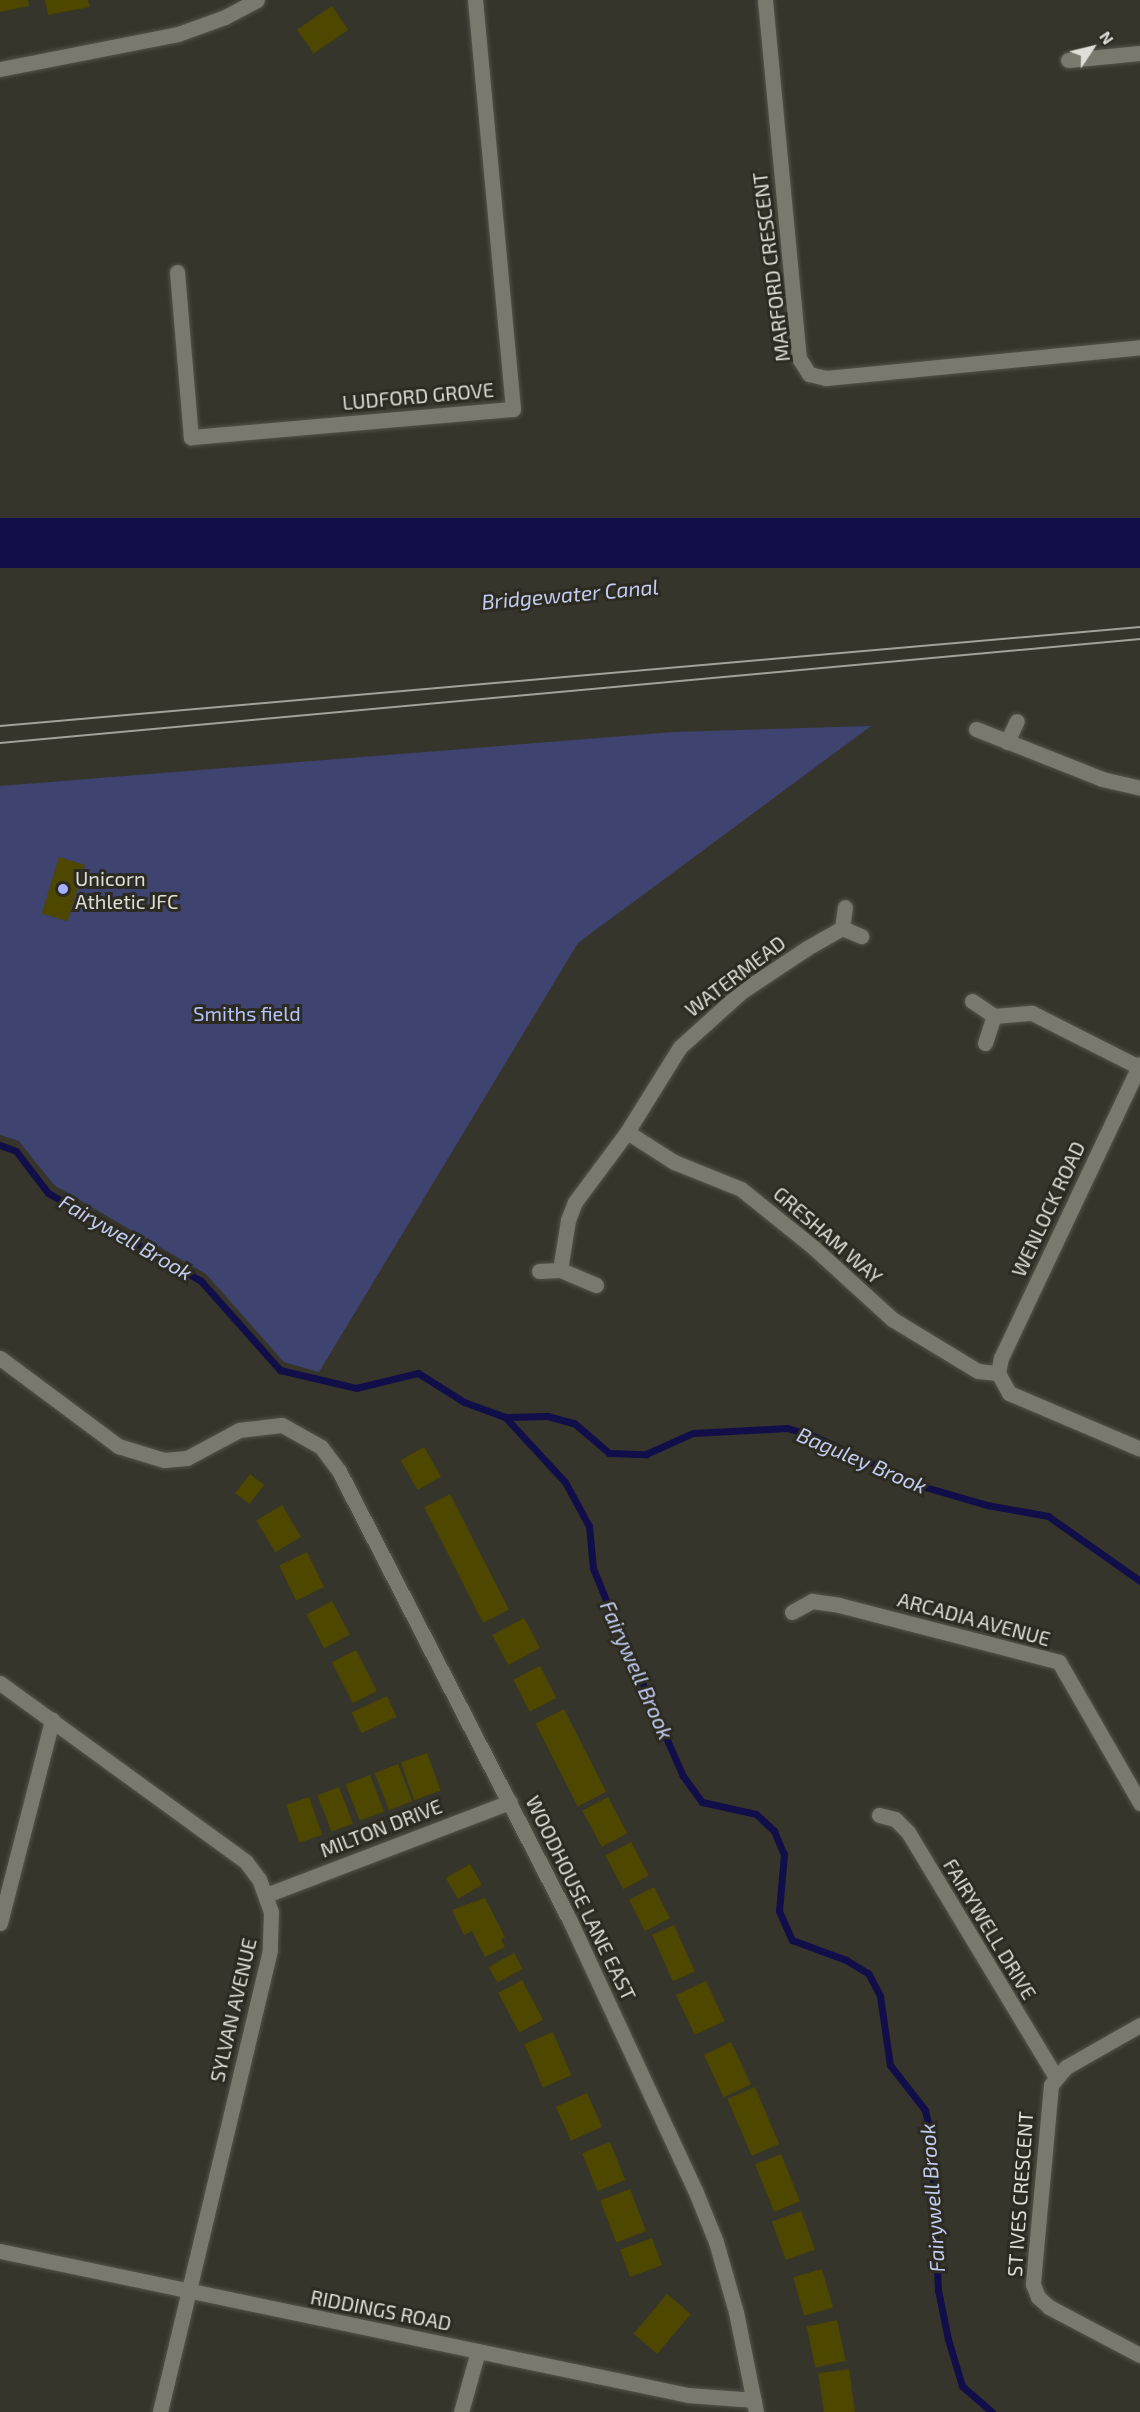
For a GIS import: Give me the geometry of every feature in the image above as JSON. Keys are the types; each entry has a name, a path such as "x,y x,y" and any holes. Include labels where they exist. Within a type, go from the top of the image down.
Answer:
{"street":[{"path":"0,69 178,34 225,17 257,0"},
{"name":"LUDFORD GROVE","path":"177,272 191,437 513,409 475,0"},
{"name":"MARFORD CRESCENT","path":"765,0 799,358 809,375 826,378 1140,347"},
{"path":"1068,60 1140,53"},
{"path":"1007,742 1017,721"},
{"path":"976,729 1102,779 1140,788"},
{"path":"845,908 842,928 861,936"},
{"name":"WATERMEAD","path":"560,1270 575,1202 627,1132 659,1077 704,1023 764,975 842,928"},
{"path":"972,1001 994,1016 1032,1013 1139,1066"},
{"path":"985,1044 994,1016"},
{"name":"WENLOCK ROAD","path":"998,1373 1001,1358 1139,1066"},
{"name":"GRESHAM WAY","path":"627,1132 674,1162 741,1189 814,1248 892,1319 978,1371 998,1373"},
{"path":"539,1271 560,1270 596,1285"},
{"name":"WOODHOUSE LANE EAST","path":"0,1358 118,1446 164,1460 187,1458 239,1430 262,1424 282,1425 302,1433 321,1447 339,1471 510,1802 626,2037 708,2221 736,2312 755,2406"},
{"path":"998,1373 1009,1393 1140,1449"},
{"name":"ARCADIA AVENUE","path":"792,1612 812,1601 839,1605 1059,1662 1140,1803"},
{"name":"SYLVAN AVENUE","path":"0,1683 231,1849 246,1862 266,1895 272,1929 270,1950 160,2412"},
{"path":"0,1923 52,1720"},
{"name":"MILTON DRIVE","path":"266,1895 510,1802"},
{"name":"FAIRYWELL DRIVE","path":"879,1815 895,1819 908,1832 1056,2077"},
{"path":"1056,2077 1140,2025"},
{"name":"ST IVES CRESCENT","path":"1056,2077 1048,2094 1035,2291 1049,2307 1140,2355"},
{"name":"RIDDINGS ROAD","path":"0,2251 188,2293 477,2350 688,2396 755,2406"},
{"path":"461,2412 477,2350"}],"green space":[{"name":"Smiths field","path":"871,726 578,943 319,1372 284,1362 206,1274 54,1185 19,1141 0,1135 0,786 674,732"}],"water":[{"path":"0,518 1140,518 1140,568 0,568"}],"building":[{"path":"0,0 28,0 29,6 0,12"},
{"path":"45,0 88,0 90,7 48,15"},
{"path":"332,6 348,30 313,54 297,29"},
{"name":"Unicorn Athletic JFC","path":"59,857 85,865 68,921 42,913"},
{"path":"424,1447 441,1476 418,1490 401,1460"},
{"path":"250,1474 264,1485 249,1504 235,1493"},
{"path":"450,1494 509,1610 483,1623 424,1507"},
{"path":"282,1505 301,1537 275,1552 256,1520"},
{"path":"307,1552 324,1587 296,1601 279,1566"},
{"path":"332,1601 350,1635 324,1648 306,1615"},
{"path":"524,1618 540,1648 508,1665 492,1635"},
{"path":"356,1650 377,1691 353,1703 332,1662"},
{"path":"540,1666 556,1698 530,1712 513,1680"},
{"path":"387,1696 397,1717 361,1733 352,1712"},
{"path":"564,1709 606,1792 578,1806 535,1724"},
{"path":"427,1753 441,1791 414,1800 401,1763"},
{"path":"398,1764 412,1801 389,1810 375,1773"},
{"path":"370,1775 384,1811 360,1821 346,1784"},
{"path":"339,1787 353,1823 332,1832 318,1795"},
{"path":"309,1797 322,1835 299,1843 286,1805"},
{"path":"608,1797 627,1833 602,1847 582,1811"},
{"path":"631,1842 649,1876 623,1889 605,1856"},
{"path":"470,1864 482,1885 458,1899 446,1878"},
{"path":"654,1887 670,1918 645,1931 629,1900"},
{"path":"485,1898 505,1937 501,1939 505,1947 485,1957 472,1931 464,1935 452,1910"},
{"path":"674,1925 695,1972 673,1981 652,1935"},
{"path":"514,1953 523,1969 497,1983 489,1967"},
{"path":"522,1980 543,2020 519,2032 498,1993"},
{"path":"706,1981 725,2021 695,2035 676,1995"},
{"path":"553,2032 571,2075 543,2087 524,2044"},
{"path":"731,2042 751,2085 724,2097 704,2055"},
{"path":"755,2087 779,2144 752,2156 727,2099"},
{"path":"587,2093 602,2127 571,2141 556,2107"},
{"path":"610,2142 625,2180 598,2191 582,2153"},
{"path":"781,2154 800,2201 774,2212 755,2164"},
{"path":"630,2189 646,2231 616,2242 600,2200"},
{"path":"801,2211 815,2250 786,2260 772,2222"},
{"path":"652,2238 662,2265 630,2277 620,2250"},
{"path":"822,2269 833,2307 804,2316 793,2277"},
{"path":"667,2294 691,2314 657,2354 634,2334"},
{"path":"837,2320 846,2361 815,2368 807,2326"},
{"path":"849,2369 855,2412 824,2412 818,2373"}],"waterway":[{"name":"Fairywell Brook","path":"0,1145 16,1151 48,1193 201,1281 280,1370 356,1388 418,1373 464,1402 505,1417 565,1482 589,1526 593,1568 683,1776 702,1802 756,1814 774,1831 784,1854 779,1911 792,1940 846,1960 868,1973 880,1996 890,2065 925,2110 931,2137 938,2290 948,2339 962,2386 992,2412"},
{"name":"Baguley Brook","path":"505,1417 547,1416 574,1423 609,1453 646,1454 693,1433 787,1428 811,1435 925,1487 987,1505 1048,1516 1140,1581"}],"tram line":[{"path":"0,726 1140,627"},
{"path":"0,743 1140,639"}],"place":[{"name":"Unicorn Athletic JFC","path":"63,889"}],"water label":[{"name":"Bridgewater Canal","path":"570,594"}]}
